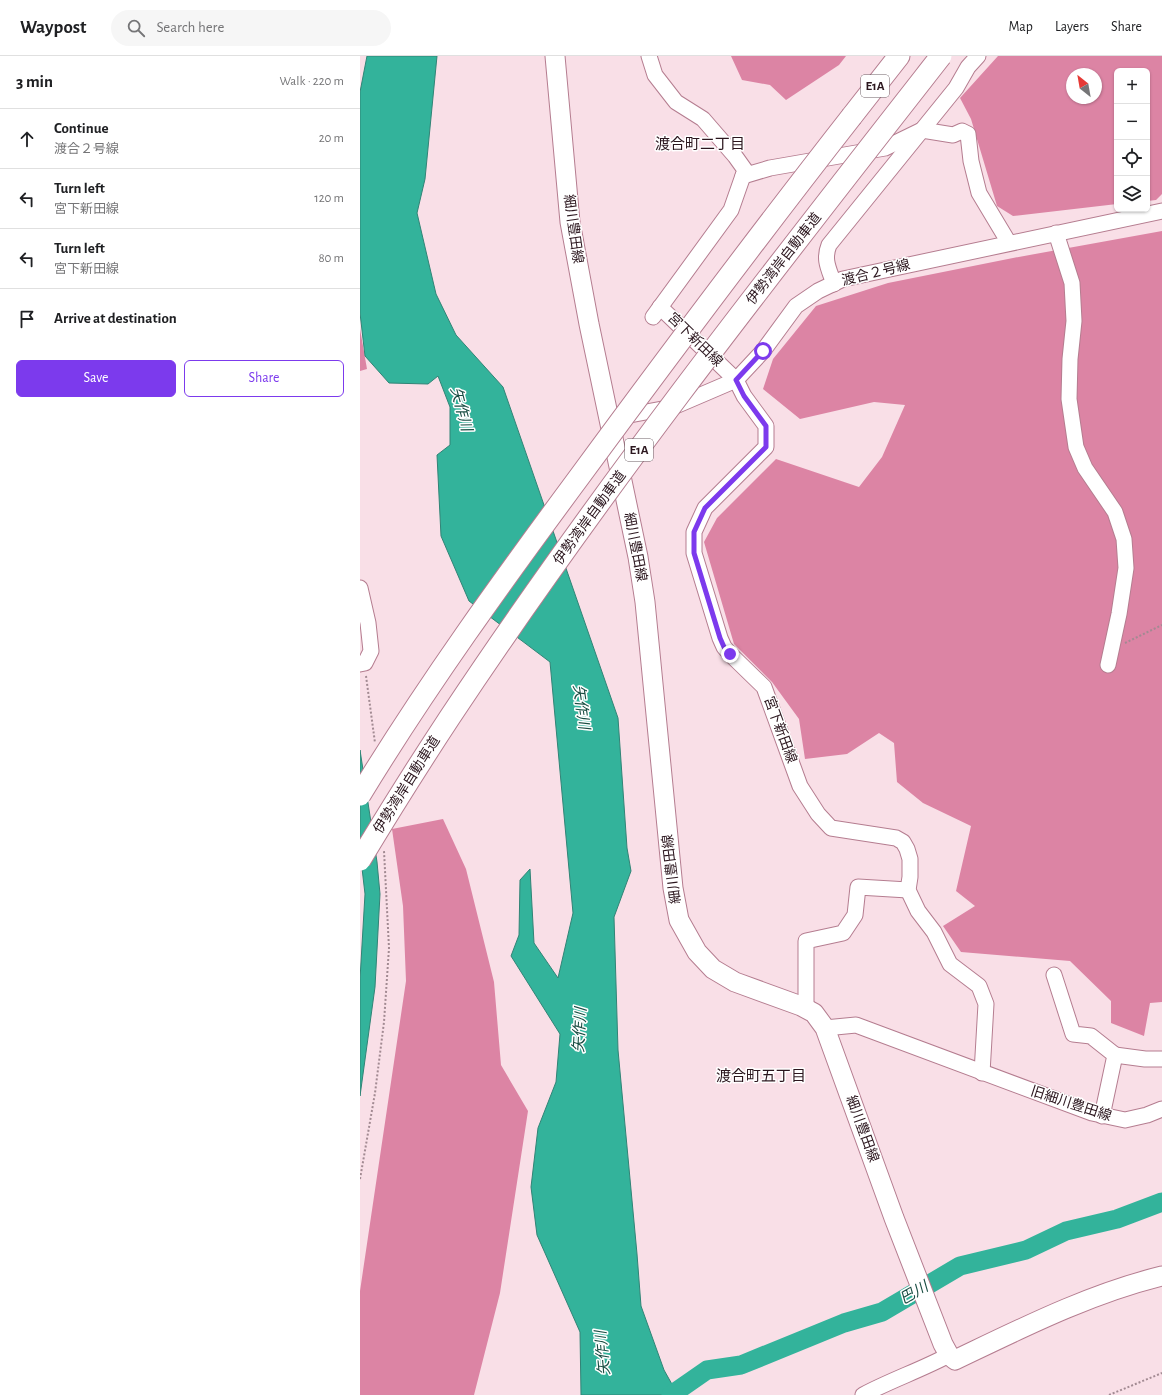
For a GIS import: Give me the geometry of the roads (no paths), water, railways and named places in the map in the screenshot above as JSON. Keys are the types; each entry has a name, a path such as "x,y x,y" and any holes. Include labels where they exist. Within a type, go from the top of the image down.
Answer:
{"highway":[{"path":"852,116 895,56"},
{"name":"E1A","path":"360,795 426,692 540,530 722,283 899,56"},
{"name":"伊勢湾岸自動車道","path":"360,860 449,718 567,548 691,380 820,211 942,56"},
{"path":"820,211 953,56"}],"main road":[{"name":"細川豊田線","path":"555,56 570,222 608,419 638,557 645,602 673,888 679,920 697,952 713,969 735,982 814,1013 825,1028 894,1218 946,1350"},
{"path":"946,1350 955,1360 1052,1314 1137,1282 1162,1276"}],"street":[{"path":"649,56 655,75 676,102 703,119 736,156 745,170 743,176"},
{"path":"834,284 826,262 826,254 829,245 956,88 968,67 978,56"},
{"path":"743,176 770,168 885,148 922,130 953,135 962,131 968,134 971,160 979,193 1009,243"},
{"name":"宮下新田線","path":"743,176 731,210 656,312 736,380 744,396 766,426 766,447 705,508 694,532 694,553 724,647 764,687 800,786 818,814 831,828 896,838 903,842 910,858 908,890"},
{"name":"渡合２号線","path":"608,419 673,407 736,380 763,351 796,306 818,291 843,279 1162,211"},
{"path":"1056,233 1072,283 1074,321 1070,359 1069,399 1076,447 1085,468 1115,512 1124,539 1126,568 1119,614 1108,665"},
{"path":"360,588 368,623 371,650 363,663"},
{"path":"806,1009 806,941 843,933 855,915 858,887 908,890 918,911 934,932 950,964 979,986 986,1004 982,1073"},
{"path":"1054,975 1073,1034 1090,1036 1115,1055 1145,1059 1162,1059"},
{"name":"旧細川豊田線","path":"825,1028 856,1025 982,1073 1102,1116 1125,1120 1147,1115 1162,1109"},
{"path":"1102,1116 1115,1055"},
{"path":"863,1395 929,1366 946,1350"}],"water":[{"name":"矢作川","path":"367,56 437,56 425,179 417,213 436,294 456,335 503,387 618,718 627,848 631,871 614,917 618,1050 641,1306 664,1370 678,1395 581,1395 580,1332 537,1235 531,1187 538,1128 556,1082 560,1034 511,956 519,935 520,880 530,869 534,943 558,978 573,913 550,662 469,601 441,536 437,455 450,445 450,407 438,376 428,384 389,383 365,356 360,313 360,92"},
{"path":"360,750 377,862 380,894 375,987 360,1096 360,979 365,894 360,851"}],"waterway":[{"name":"巴川","path":"671,1395 707,1370 741,1365 844,1323 882,1312 960,1266 1026,1250 1066,1231 1117,1219 1162,1202"}],"district":[{"name":"渡合町二丁目","path":"700,144"},
{"name":"渡合町五丁目","path":"761,1076"}]}
